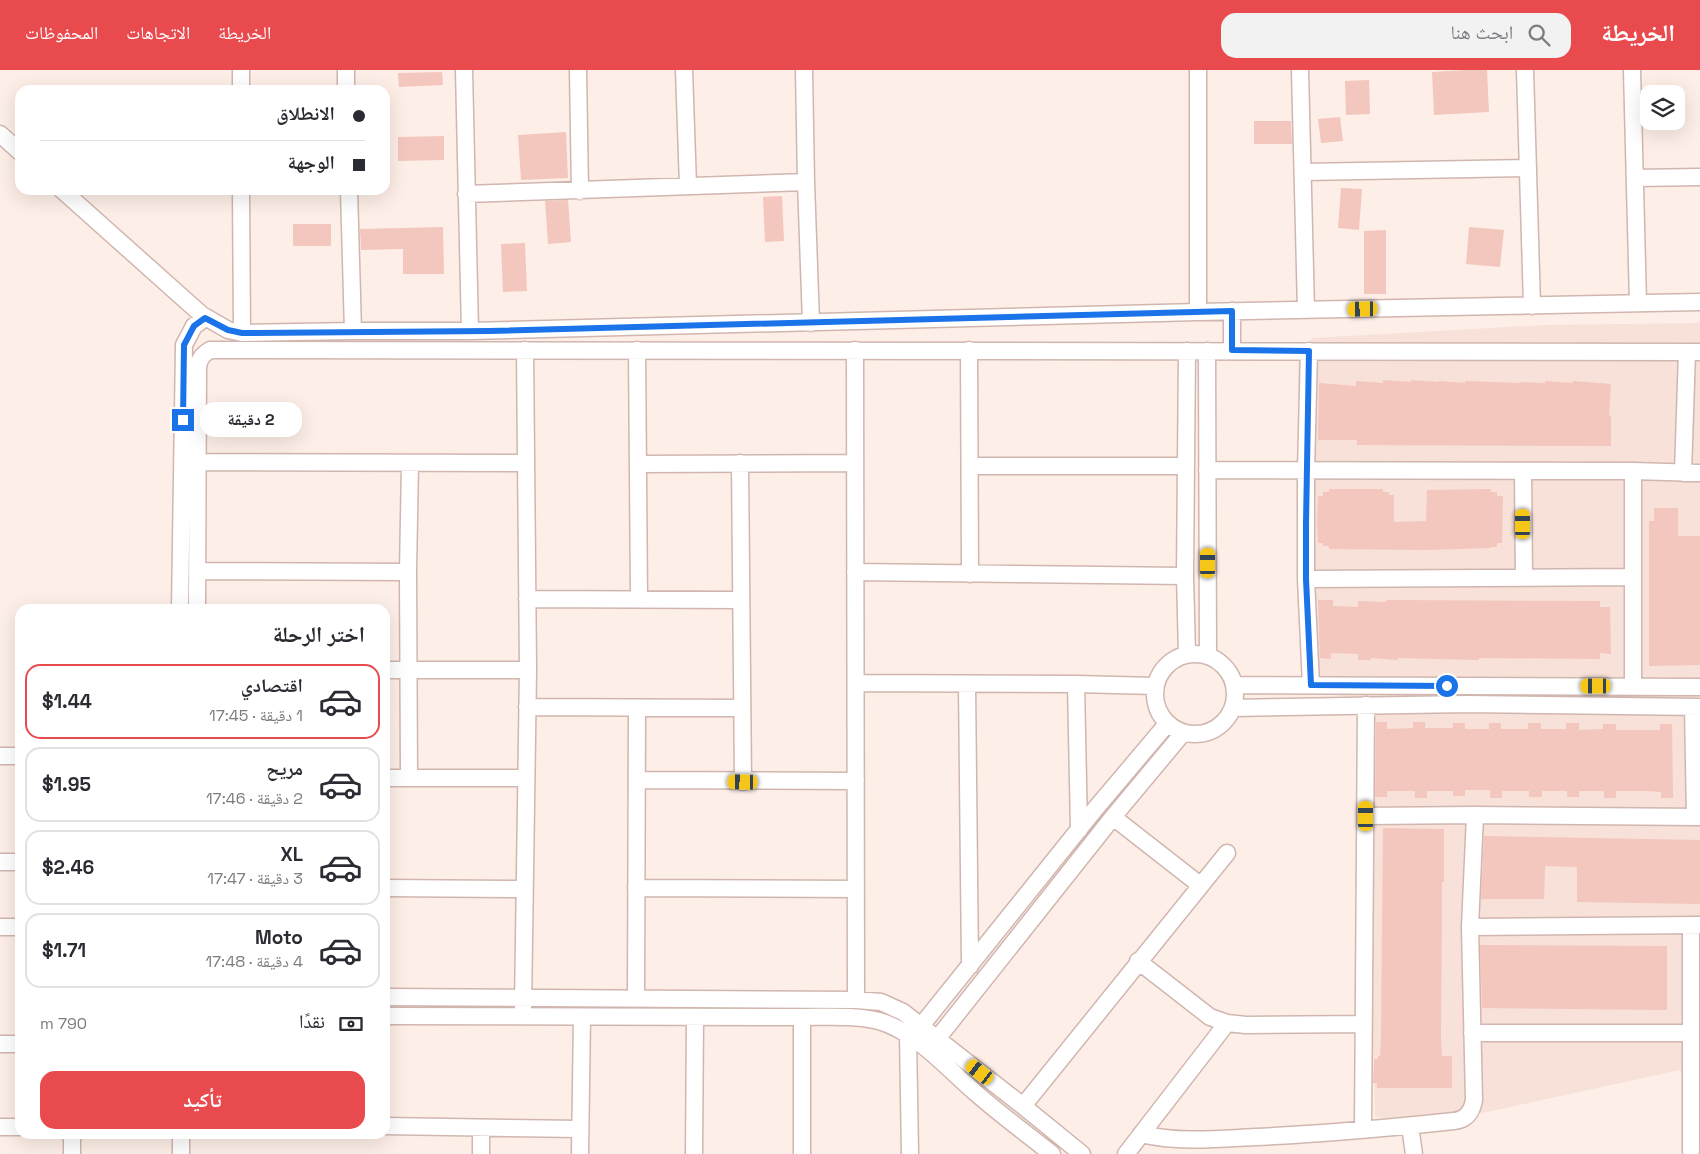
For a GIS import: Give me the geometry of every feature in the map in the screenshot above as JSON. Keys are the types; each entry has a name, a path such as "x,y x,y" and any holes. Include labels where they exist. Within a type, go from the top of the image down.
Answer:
{"street":[{"path":"241,70 241,85"},
{"path":"346,70 346,85"},
{"path":"464,70 470,331"},
{"path":"578,70 580,191"},
{"path":"684,70 688,186"},
{"path":"804,70 806,182 812,324"},
{"path":"1198,70 1198,312"},
{"path":"1300,70 1306,310"},
{"path":"1525,70 1532,306"},
{"path":"1632,70 1638,303"},
{"path":"0,134 15,148"},
{"path":"1304,172 1528,168"},
{"path":"1635,178 1700,177"},
{"path":"466,194 806,182"},
{"path":"68,195 205,318 228,330 242,333 470,331 812,324 1232,311 1700,302"},
{"path":"241,195 242,333"},
{"path":"349,195 353,331"},
{"path":"1232,311 1232,350"},
{"path":"180,604 184,345 194,326 205,318"},
{"path":"197,604 198,368 199,360 203,354 210,350 1694,352 1683,473"},
{"path":"523,1017 528,670 525,350"},
{"path":"638,350 639,599"},
{"path":"854,350 856,1000"},
{"path":"969,350 970,574"},
{"path":"1187,351 1185,576 1187,654"},
{"path":"1208,351 1208,656"},
{"path":"1309,351 1306,579 1311,685"},
{"path":"198,462 526,463"},
{"path":"408,778 410,463"},
{"path":"638,464 855,463"},
{"path":"740,464 743,782"},
{"path":"970,466 1186,466"},
{"path":"1207,470 1633,471 1700,473"},
{"path":"1523,471 1524,578"},
{"path":"1633,471 1633,685"},
{"path":"197,571 408,572"},
{"path":"855,572 1185,576"},
{"path":"1306,579 1632,577"},
{"path":"527,599 741,600"},
{"path":"1187,654 1208,656 1216,659 1228,670 1236,693 1233,708 1224,723 1209,732 1201,735 1183,733 1162,718 1155,703 1155,686 1158,677 1170,662 1187,654"},
{"path":"390,670 528,670"},
{"path":"856,683 1155,686"},
{"path":"967,684 970,966"},
{"path":"1076,684 1079,830"},
{"path":"1234,686 1467,687 1633,685 1700,687"},
{"path":"1467,687 1467,704"},
{"path":"1233,708 1467,704 1696,707 1697,817 1366,816"},
{"path":"1363,1130 1366,705"},
{"path":"527,707 741,708"},
{"path":"636,998 637,708"},
{"path":"910,1154 915,1030 970,966 1079,830 1168,724"},
{"path":"937,1039 1113,817 1183,733"},
{"path":"0,756 15,756"},
{"path":"390,778 526,778"},
{"path":"637,780 743,782 856,781"},
{"path":"1141,1134 1166,1139 1191,1140 1363,1130 1460,1120 1470,1113 1474,1100 1470,927 1475,815"},
{"path":"1113,817 1200,885"},
{"path":"1024,1106 1227,853"},
{"path":"0,862 15,862"},
{"path":"390,888 524,889"},
{"path":"636,888 856,889"},
{"path":"1470,927 1695,925 1691,1033 1691,1151"},
{"path":"0,927 15,927"},
{"path":"1138,962 1202,1012 1226,1023 1246,1025 1364,1024"},
{"path":"390,996 869,1000 903,1012 915,1030 977,1094 1052,1154"},
{"path":"390,1016 802,1017 868,1019 915,1030 937,1039 1024,1106 1082,1154"},
{"path":"580,1154 582,1017"},
{"path":"802,1017 802,1154"},
{"path":"694,1154 695,1018"},
{"path":"1126,1154 1226,1023"},
{"path":"1472,1033 1691,1033"},
{"path":"0,1044 15,1044"},
{"path":"390,1126 580,1130"},
{"path":"1410,1126 1414,1154"},
{"path":"0,1127 15,1127"},
{"path":"481,1128 481,1154"},
{"path":"72,1139 72,1154"},
{"path":"181,1139 181,1154"}],"shaded area":[{"path":"1700,323 1700,1104 1680,1070 1487,1112 1413,1120 1375,1117 1363,698 1312,693 1301,667 1298,360 1312,338 1545,325"}],"building":[{"path":"1487,70 1489,112 1434,115 1432,72"},
{"path":"442,72 443,85 399,87 398,73"},
{"path":"1369,80 1370,114 1346,115 1345,81"},
{"path":"1340,117 1343,141 1321,143 1318,119"},
{"path":"1254,121 1291,121 1292,144 1254,144"},
{"path":"566,132 568,178 521,180 518,135"},
{"path":"444,136 444,160 398,161 398,137"},
{"path":"1341,188 1362,189 1359,230 1338,228"},
{"path":"782,196 784,241 765,242 763,197"},
{"path":"568,200 571,242 548,244 545,201"},
{"path":"293,224 331,224 331,246 293,246"},
{"path":"443,227 444,274 403,274 403,249 361,250 360,229"},
{"path":"1469,227 1504,230 1500,267 1466,264"},
{"path":"1386,230 1386,294 1364,294 1364,231"},
{"path":"525,243 527,291 503,292 501,244"},
{"path":"1383,380 1465,383 1465,381 1545,383 1545,381 1573,383 1573,381 1611,384 1609,416 1611,416 1611,446 1357,445 1357,440 1318,440 1319,383 1356,386 1356,381 1383,383"},
{"path":"1329,489 1383,489 1383,492 1389,492 1389,495 1394,495 1394,522 1426,521 1427,490 1491,489 1491,492 1497,492 1497,496 1503,496 1502,543 1497,543 1497,547 1491,548 1426,550 1329,549 1329,546 1323,546 1323,543 1318,543 1317,522 1318,496 1323,496 1323,492 1329,492"},
{"path":"1654,508 1678,508 1678,536 1700,536 1700,665 1649,666 1649,521 1654,521"},
{"path":"1318,600 1333,600 1333,606 1358,607 1358,601 1386,602 1386,600 1600,601 1600,607 1610,607 1611,654 1600,653 1600,659 1479,658 1479,660 1398,658 1398,660 1371,658 1371,660 1358,660 1358,654 1331,653 1331,659 1320,658"},
{"path":"1376,722 1387,722 1387,729 1413,728 1413,722 1425,722 1425,728 1453,728 1453,723 1465,723 1465,729 1489,729 1489,723 1501,723 1501,729 1528,729 1528,723 1541,723 1541,729 1566,729 1566,723 1579,723 1579,730 1603,729 1603,724 1616,724 1616,730 1660,730 1660,724 1672,724 1673,798 1661,798 1661,792 1648,791 1616,791 1616,798 1604,798 1604,791 1579,791 1579,797 1567,797 1567,791 1542,791 1542,797 1529,797 1529,791 1502,791 1502,798 1490,798 1490,790 1465,790 1465,796 1453,796 1453,791 1427,791 1427,798 1415,798 1415,791 1387,791 1387,797 1375,797"},
{"path":"1383,828 1444,829 1441,1037 1442,1056 1452,1056 1452,1088 1377,1088 1377,1083 1373,1083 1374,1059 1378,1059 1378,1056 1380,1056 1381,1037"},
{"path":"1484,836 1700,840 1700,904 1577,902 1577,867 1545,866 1544,899 1481,899"},
{"path":"1480,945 1667,946 1667,1010 1482,1008"}],"route":[{"path":"183,420 184,345 194,326 205,318 228,330 242,333 489,331 812,324 1232,311 1232,350 1309,351 1306,579 1311,685 1447,686"}]}
